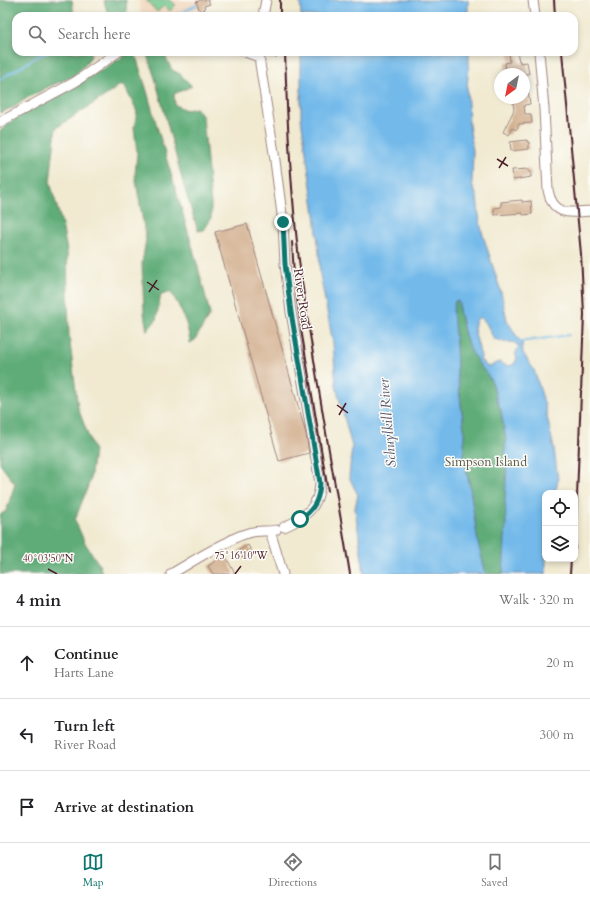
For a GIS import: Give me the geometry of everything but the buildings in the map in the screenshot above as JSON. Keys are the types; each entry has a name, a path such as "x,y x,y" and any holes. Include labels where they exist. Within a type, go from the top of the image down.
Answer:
{"street":[{"path":"264,12 266,0"},
{"path":"533,0 534,12"},
{"path":"0,122 75,82 112,56"},
{"name":"River Road","path":"259,56 283,222 285,264 291,312 320,483 316,502 307,514 296,522 277,530"},
{"path":"539,56 544,109 548,190 551,201 553,205 566,212 590,211"},
{"path":"171,574 238,536 258,531 277,530 283,574"}],"shaded area":[{"path":"139,0 211,0 190,12 140,12"}],"green space":[{"path":"0,0 72,0 74,12 12,12 12,56 91,56 85,65 74,76 50,86 27,98 16,106 0,113"},
{"path":"104,0 126,0 127,12 108,12"},
{"path":"146,0 170,0 176,5 170,11 164,6 157,12"},
{"path":"124,56 136,56 189,234 210,314 195,340 190,343 184,316 171,292 161,294 156,320 147,331 144,313 142,263 146,240 135,175 137,153 134,128 137,112 124,85 120,85 56,128 50,182 62,224 67,251 69,335 78,408 94,451 90,481 75,520 85,543 100,566 102,574 0,574 0,515 6,511 15,484 0,464 0,131 14,119 57,97"},
{"path":"147,56 165,56 172,70 180,74 192,86 174,94 175,105 186,110 196,108 203,117 211,204 211,219 204,230 198,231 185,190 155,78"},
{"name":"Simpson Island","path":"455,301 458,301 459,303 459,310 466,339 471,351 493,384 496,398 501,410 506,441 505,451 507,461 503,574 486,574 478,543 464,456 464,429 457,371 453,311"}],"water":[{"path":"300,0 468,0 468,12 301,12"},
{"name":"Schuylkill River","path":"301,56 469,56 467,87 469,125 473,151 472,181 473,188 477,196 482,232 501,292 507,320 522,343 523,353 534,370 544,402 554,449 558,480 556,490 542,490 542,562 546,562 546,574 503,574 507,462 505,451 506,441 501,410 496,398 493,384 471,351 466,339 459,310 459,303 458,301 455,301 453,311 457,371 464,429 464,456 478,543 486,574 364,574 355,508 358,495 349,477 352,447 336,386 333,343 320,274 319,253 301,118","holes":["480,317 486,323 494,339 503,342 513,342 519,346 515,355 517,357 513,365 508,366 500,362 490,367 486,366 480,360 481,357 474,329 476,320"]}],"waterway":[{"path":"183,12 196,5"},
{"path":"0,80 38,56"},
{"path":"519,342 569,335"}],"railway":[{"path":"280,0 280,12"},
{"path":"554,0 555,12"},
{"path":"285,56 290,156 299,260 350,574"},
{"path":"562,56 581,254 584,314 576,526"},
{"path":"292,242 294,275 302,335 328,491"},
{"path":"570,574 571,562"}],"route":[{"path":"283,222 285,264 291,312 320,483 320,490 316,502 307,514 300,519"}]}
